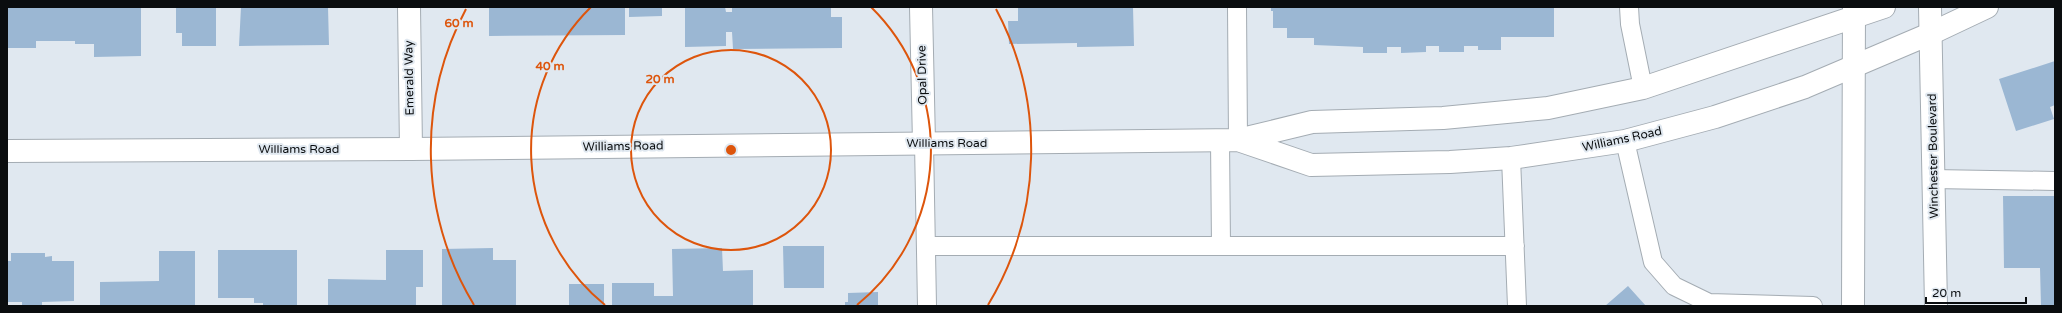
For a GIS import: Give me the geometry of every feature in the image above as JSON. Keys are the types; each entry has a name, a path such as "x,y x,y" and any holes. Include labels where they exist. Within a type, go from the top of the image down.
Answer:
{"street":[{"name":"Emerald Way","path":"409,7 411,149"},
{"name":"Opal Drive","path":"921,7 924,143"},
{"name":"Williams Road","path":"7,151 411,149 1229,140 1312,122 1443,118 1548,108 1643,88 1854,12 1884,7"},
{"name":"Winchester Boulevard","path":"1930,7 1932,33 1936,306"},
{"name":"Williams Road","path":"1229,140 1311,165 1450,162 1511,158 1625,141 1722,114 1805,87 1932,33 1987,7"},
{"path":"1853,306 1854,12"}],"lane":[{"path":"1222,246 1237,7"},
{"path":"1629,7 1630,24 1643,88"},
{"path":"1625,141 1653,262 1674,286 1709,303 1813,306"},
{"path":"924,143 927,306"},
{"path":"1511,158 1517,306"},
{"path":"1933,179 2055,180"},
{"path":"926,246 1514,246"}],"building":[{"path":"7,7 141,7 141,56 94,57 94,44 75,44 75,41 36,41 36,48 7,48"},
{"path":"176,7 216,7 216,46 182,46 182,33 176,33"},
{"path":"241,7 328,7 329,45 239,46"},
{"path":"489,7 625,7 625,35 489,36"},
{"path":"629,7 662,7 662,16 629,17"},
{"path":"685,7 725,7 726,12 732,12 732,7 831,7 831,17 842,17 842,48 733,49 732,32 726,32 726,46 685,47"},
{"path":"1018,7 1133,7 1134,46 1077,47 1077,43 1009,44 1008,21 1018,21"},
{"path":"1271,7 1554,7 1554,37 1501,37 1501,50 1478,50 1478,46 1464,46 1464,52 1439,52 1439,46 1426,46 1426,52 1401,53 1401,47 1387,47 1387,53 1363,53 1363,47 1314,45 1314,38 1287,38 1287,28 1273,28 1273,11 1271,11"},
{"path":"2055,61 2055,105 2050,107 2054,119 2016,131 1999,79"},
{"path":"2003,196 2055,196 2055,306 2041,306 2040,268 2004,268"},
{"path":"783,246 824,246 824,288 784,288"},
{"path":"493,248 493,260 516,260 516,306 442,306 442,249"},
{"path":"722,248 723,271 753,270 753,306 612,306 612,283 654,283 654,296 673,296 672,249"},
{"path":"218,250 297,250 297,306 263,306 263,303 254,303 254,298 218,298"},
{"path":"386,250 423,250 423,287 416,287 416,306 328,306 328,279 386,280"},
{"path":"159,251 195,251 195,306 100,306 100,282 159,281"},
{"path":"11,253 45,253 45,257 52,256 52,261 74,261 74,301 42,302 42,306 22,306 22,302 7,302 7,261 11,261"},
{"path":"569,284 604,284 604,306 569,306"},
{"path":"1628,286 1646,306 1605,306"},
{"path":"878,292 878,306 845,306 845,302 848,302 848,293"}]}
